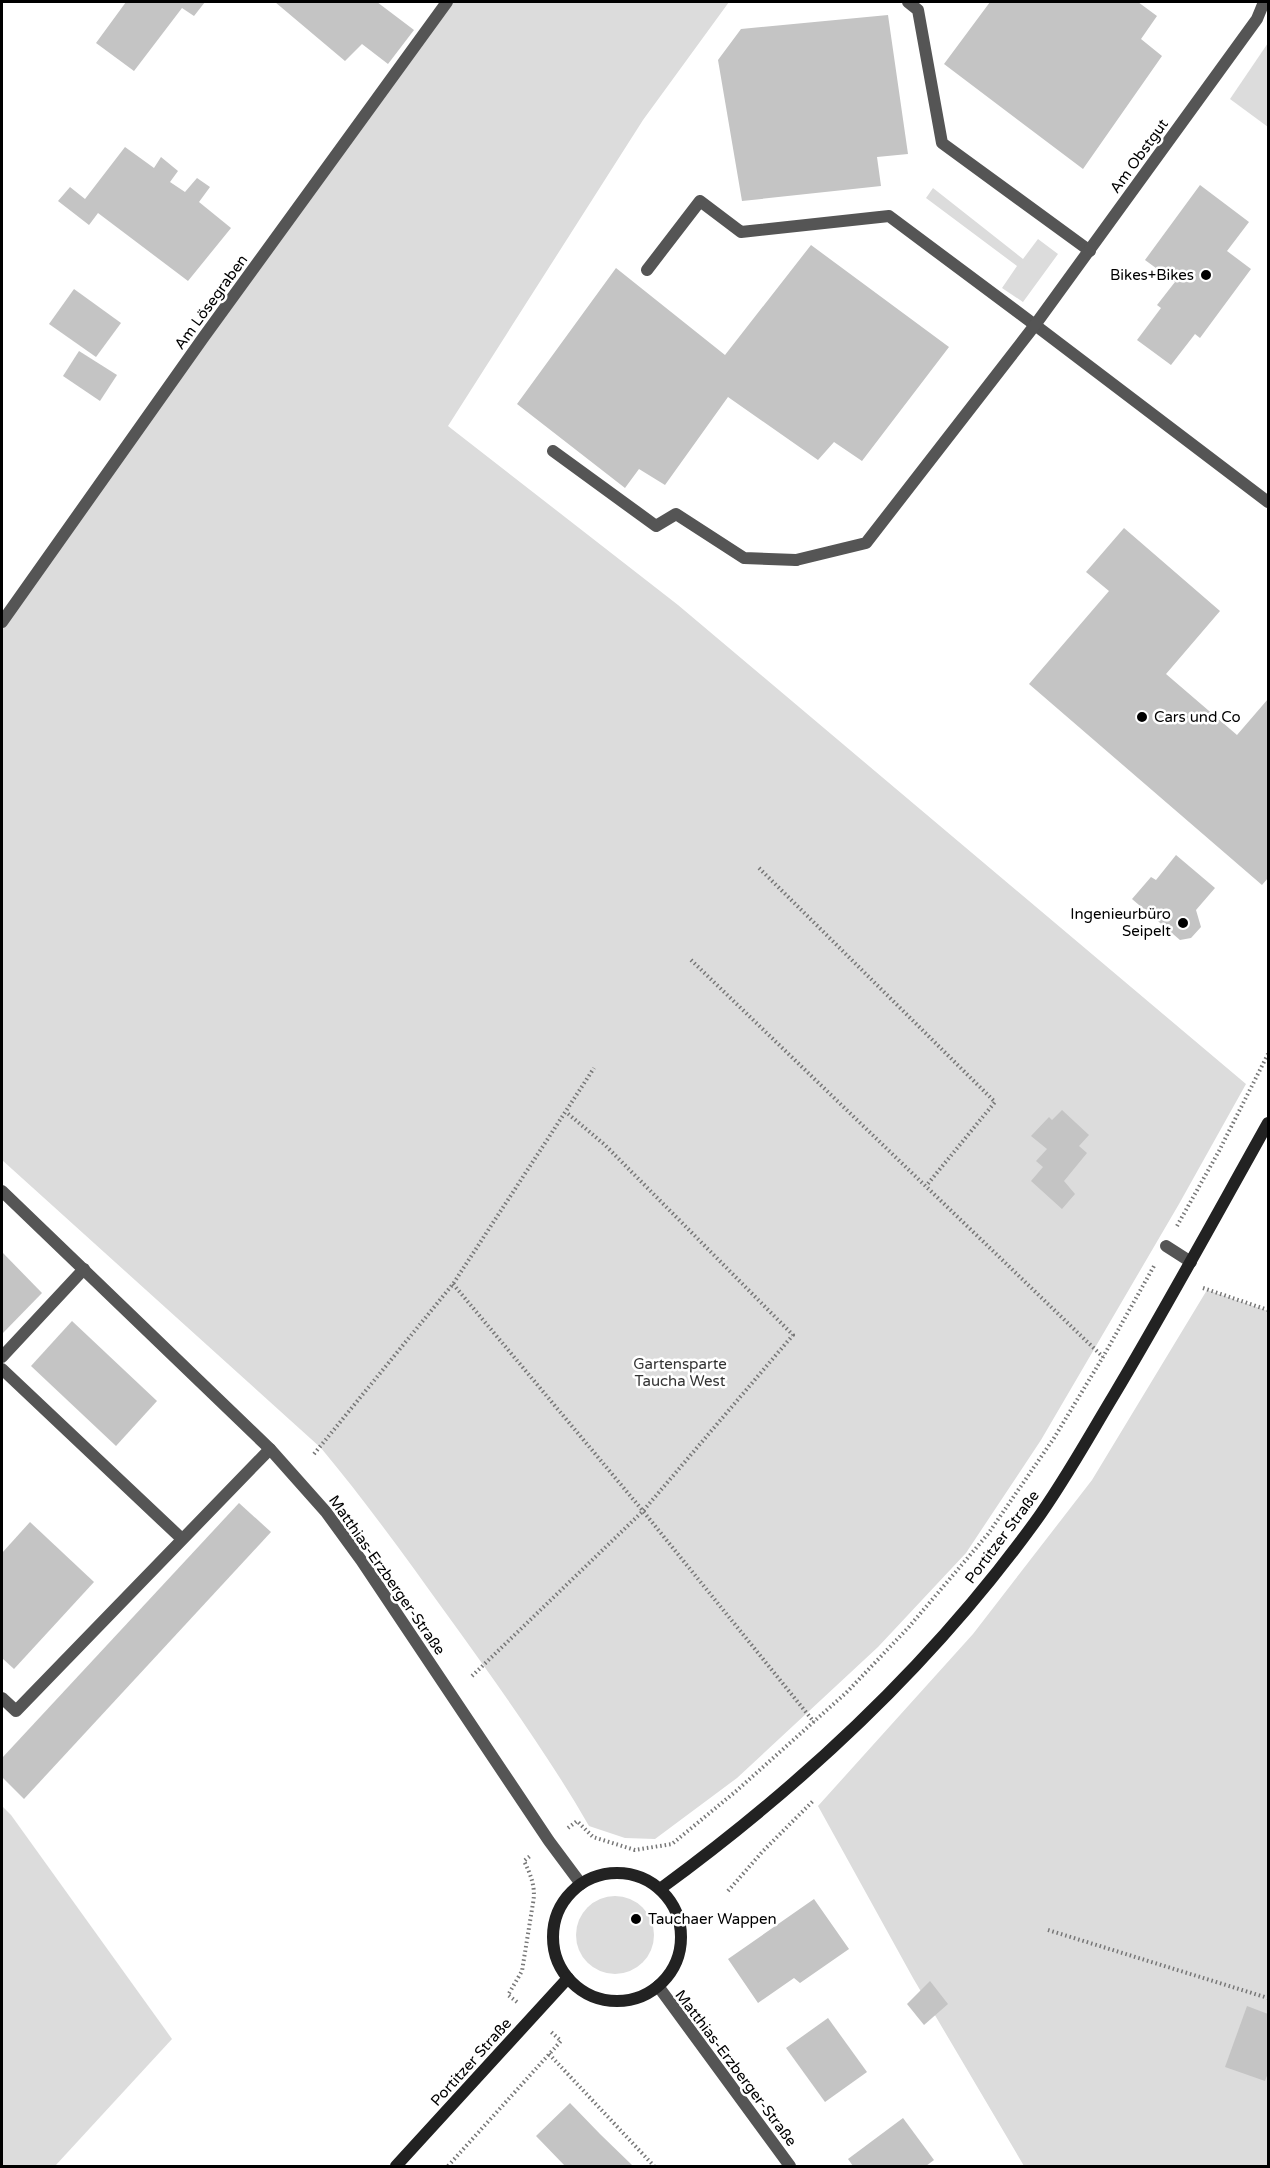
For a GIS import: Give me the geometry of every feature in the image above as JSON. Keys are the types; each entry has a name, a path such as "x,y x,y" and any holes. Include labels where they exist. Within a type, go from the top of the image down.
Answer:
{"main road":[{"name":"Portitzer Straße","path":"660,1889 757,1815 889,1694 998,1571 1036,1520 1074,1462 1269,1123"},
{"path":"621,1873 642,1878 660,1889 673,1906 680,1924 680,1948 672,1969 658,1986 636,1998 611,2001 587,1994 568,1978 557,1960 553,1939 555,1918 565,1899 581,1884 600,1875 621,1873"},
{"name":"Portitzer Straße","path":"396,2166 568,1978"}],"street":[{"name":"Am Lösegraben","path":"2,622 203,338 447,2"},
{"path":"908,2 918,10 942,143 1089,250"},
{"name":"Am Obstgut","path":"553,451 656,526 676,514 744,558 796,560 866,543 1035,325 1257,19 1264,2"},
{"path":"647,270 699,201 741,232 889,216 1269,502"},
{"name":"Matthias-Erzberger-Straße","path":"2,1191 270,1449 326,1512 362,1560 502,1772 581,1884"},
{"path":"1166,1246 1191,1262"},
{"path":"2,1357 84,1269"},
{"path":"2,1369 182,1539"},
{"path":"2,1698 16,1712 270,1449"},
{"name":"Matthias-Erzberger-Straße","path":"658,1986 790,2166"}],"path":[{"path":"759,868 994,1102 926,1186"},
{"path":"691,960 1103,1357"},
{"path":"578,1821 593,1837 635,1850 672,1844 735,1792 846,1693 908,1628 988,1534 1054,1438 1166,1246 1269,1054"},
{"path":"314,1454 453,1284 594,1068"},
{"path":"472,1676 643,1511 793,1335 605,1145 566,1112"},
{"path":"1180,1281 1269,1310"},
{"path":"453,1284 643,1511 814,1722"},
{"path":"728,1891 763,1851 814,1800"},
{"path":"508,1995 522,1971 535,1893 524,1861"},
{"path":"1048,1930 1269,1998"},
{"path":"448,2166 561,2041"},
{"path":"549,2054 654,2166"}],"green space":[{"name":"Gartensparte Taucha West","path":"444,2 729,2 643,120 448,426 678,605 1246,1084 1179,1204 1041,1440 966,1553 878,1647 737,1778 655,1839 625,1838 589,1826 539,1745 485,1667 386,1531 321,1448 2,1160 2,618"},
{"path":"1268,43 1268,127 1230,99"},
{"path":"933,188 1023,259 1038,239 1058,254 1023,302 1002,288 1017,266 926,198"},
{"path":"1207,1290 1268,1311 1268,2166 1024,2166 913,1978 818,1806 973,1634 1092,1480"},
{"path":"2,1806 11,1815 172,2039 55,2166 2,2166"},
{"path":"615,1896 630,1899 647,1913 654,1935 651,1950 637,1967 615,1974 600,1971 583,1957 576,1935 579,1920 593,1903"}],"building":[{"path":"126,2 205,2 194,16 182,8 134,71 96,43"},
{"path":"275,2 377,2 414,30 388,64 362,44 345,61"},
{"path":"990,2 1138,2 1157,16 1141,39 1162,56 1083,169 944,64"},
{"path":"888,15 908,154 877,157 881,186 742,201 718,60 741,29"},
{"path":"125,147 154,168 161,157 178,171 170,182 185,192 197,178 210,187 199,202 231,228 188,281 98,213 89,225 58,201 70,187 85,199"},
{"name":"Bikes+Bikes","path":"1200,185 1249,222 1227,251 1251,269 1200,338 1195,334 1171,365 1137,340 1161,308 1157,305 1175,282 1145,260"},
{"path":"811,245 949,347 862,461 834,442 818,460 728,397 665,485 639,469 625,488 517,404 616,268 725,355"},
{"path":"74,289 121,323 96,357 49,324"},
{"path":"79,351 117,375 100,401 63,376"},
{"name":"Cars und Co","path":"1124,528 1220,611 1166,674 1237,735 1268,699 1268,878 1262,885 1029,684 1109,591 1086,572"},
{"path":"1176,855 1215,888 1196,910 1201,927 1191,938 1180,940 1132,899 1151,877 1156,880"},
{"path":"1062,1110 1089,1135 1079,1146 1087,1153 1064,1181 1075,1194 1062,1209 1031,1181 1043,1167 1036,1161 1047,1149 1031,1136 1049,1117 1052,1120"},
{"path":"2,1252 42,1293 2,1334"},
{"path":"72,1321 157,1401 116,1446 31,1366"},
{"path":"239,1503 271,1532 24,1799 2,1777 2,1758"},
{"path":"30,1522 94,1582 14,1669 2,1658 2,1553"},
{"path":"814,1899 849,1949 800,1983 794,1978 758,2003 728,1959"},
{"path":"930,1981 948,2004 924,2025 907,2004"},
{"path":"1247,2006 1268,2014 1268,2073 1265,2081 1225,2067"},
{"path":"828,2018 867,2072 825,2102 786,2048"},
{"path":"570,2103 633,2166 565,2166 536,2136"},
{"path":"903,2118 934,2160 926,2166 853,2166 848,2159"}],"place":[{"name":"Bikes+Bikes","path":"1206,275"},
{"name":"Cars und Co","path":"1142,717"},
{"name":"Ingenieurbüro Seipelt","path":"1183,923"},
{"name":"Tauchaer Wappen","path":"636,1919"}]}
